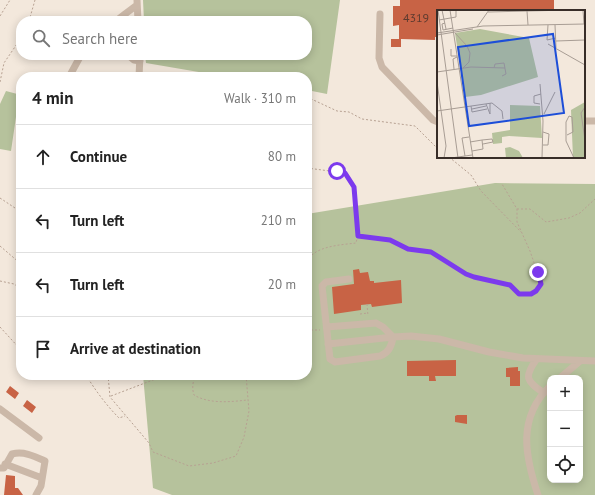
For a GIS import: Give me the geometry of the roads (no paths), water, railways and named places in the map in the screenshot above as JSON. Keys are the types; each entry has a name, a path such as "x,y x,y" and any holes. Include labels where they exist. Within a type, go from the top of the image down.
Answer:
{"street":[{"path":"126,16 137,2"},
{"path":"137,2 138,16"},
{"path":"380,14 380,58 382,67 433,120 437,122"},
{"path":"71,72 77,60"},
{"path":"139,72 140,60"},
{"path":"349,279 326,282 322,286 330,359 335,362 384,355 392,344 393,337"},
{"path":"327,329 376,323 383,327 393,337"},
{"path":"328,344 393,337 431,338 503,355 536,360 595,360"},
{"path":"536,360 529,371 528,378 533,386 544,393"},
{"path":"564,375 580,361"},
{"path":"538,495 530,470 526,448 528,423 547,390"},
{"path":"0,409 39,438"},
{"path":"36,495 41,486 45,461 28,454 12,454 3,466 42,478"}]}
